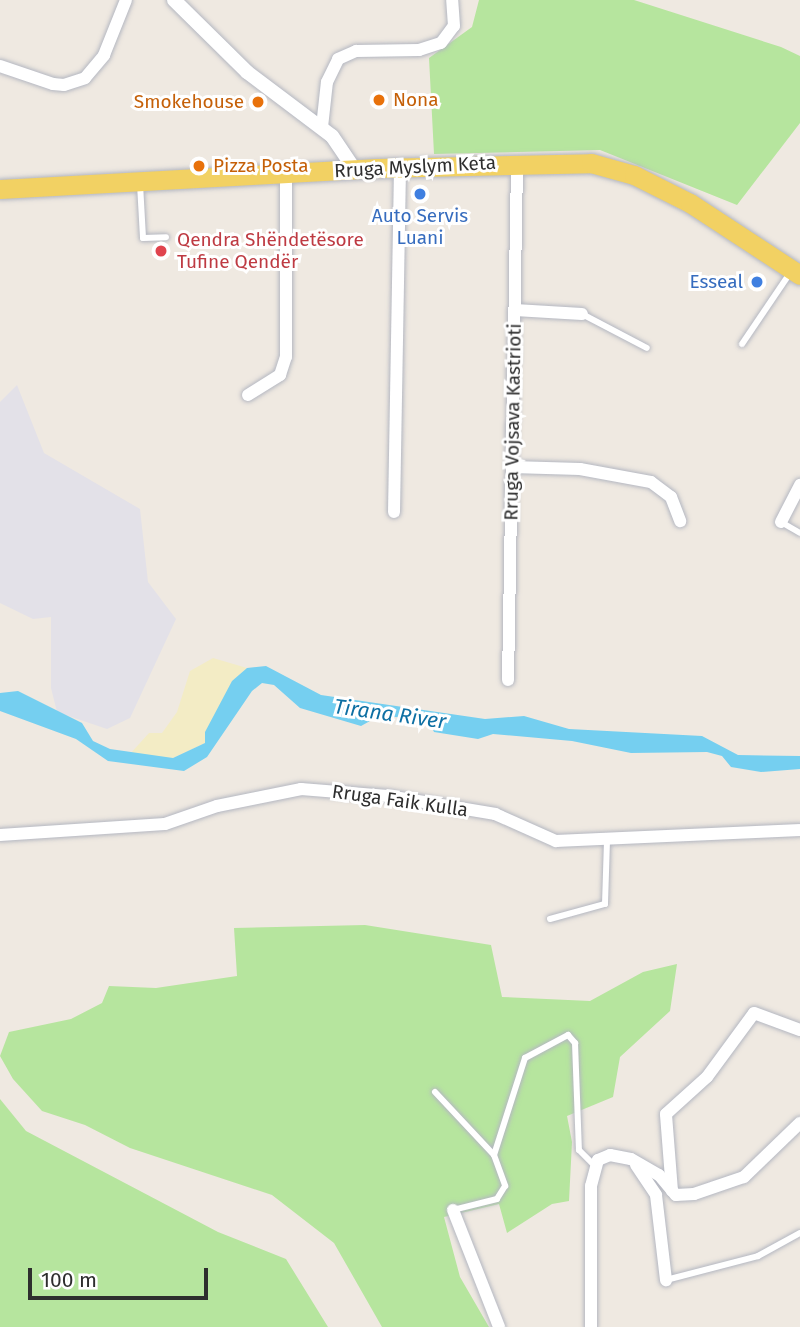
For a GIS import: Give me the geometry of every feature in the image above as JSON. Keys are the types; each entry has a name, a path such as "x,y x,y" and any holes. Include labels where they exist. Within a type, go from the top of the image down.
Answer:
{"main road":[{"name":"Rruga Myslym Keta","path":"0,189 286,175 354,169 591,163 634,176 713,215 796,272"}],"street":[{"path":"0,66 53,84 64,85 85,78 104,55 126,0"},
{"path":"174,0 247,72 322,127 354,169"},
{"path":"322,127 327,82 338,59 356,51 419,50 441,43 454,26 452,0"},
{"name":"Rruga Vojsava Kastrioti","path":"508,680 517,163"},
{"path":"394,512 400,167"},
{"path":"248,395 280,375 286,357 286,175"},
{"path":"515,310 582,314"},
{"path":"512,467 580,469 652,482 671,497 680,521"},
{"path":"781,522 800,485"},
{"name":"Rruga Faik Kulla","path":"0,835 165,824 216,806 301,789 388,796 495,814 556,841 800,831"},
{"path":"672,1191 666,1114 707,1077 754,1013 800,1030"},
{"path":"591,1327 588,1281 594,1165 610,1155 631,1159 659,1175 672,1191 681,1196 737,1181 765,1161 800,1123"},
{"path":"631,1159 656,1195 666,1280"},
{"path":"453,1210 499,1327"}],"lane":[{"path":"140,182 143,238 166,237"},
{"path":"742,344 796,272"},
{"path":"582,314 647,348"},
{"path":"781,522 800,533"},
{"path":"550,919 605,904 607,840"},
{"path":"494,1155 525,1058 568,1035 575,1043 579,1150 594,1165"},
{"path":"435,1092 494,1155 504,1193 453,1210"},
{"path":"666,1280 758,1256 800,1233"}],"shaded area":[{"path":"17,385 44,453 140,509 148,582 176,619 130,718 107,729 57,712 51,688 51,617 33,619 0,603 0,402"}],"green space":[{"path":"479,0 634,0 781,47 800,56 800,123 737,205 600,150 434,154 429,58 472,27"},
{"path":"365,925 491,945 502,997 590,1001 643,972 677,964 670,1011 620,1057 613,1097 567,1116 572,1142 569,1201 552,1204 507,1233 499,1204 444,1217 460,1277 489,1327 382,1327 334,1243 272,1195 130,1148 85,1125 42,1111 13,1079 0,1056 9,1032 71,1019 102,1003 109,986 156,988 237,976 234,928"},
{"path":"0,1099 26,1131 218,1232 286,1259 328,1327 0,1327"}],"sand":[{"path":"213,658 247,668 232,681 205,743 173,758 130,754 149,733 162,733 177,712 190,671"}],"water":[{"name":"Tirana River","path":"266,666 321,695 485,719 524,716 569,729 702,736 738,755 800,756 800,769 761,772 731,767 722,756 707,752 631,753 572,741 493,734 478,739 434,732 430,723 410,718 379,716 361,726 300,708 274,685 262,683 252,691 207,757 184,771 108,761 76,739 0,711 0,693 18,691 82,723 93,741 110,749 173,758 205,743 205,732 232,681 247,668"}],"place":[{"name":"Nona","path":"379,100"},
{"name":"Smokehouse","path":"258,102"},
{"name":"Pizza Posta","path":"199,166"},
{"name":"Auto Servis Luani","path":"420,194"},
{"name":"Qendra Shëndetësore Tufine Qendër","path":"161,251"},
{"name":"Esseal","path":"757,282"}]}
